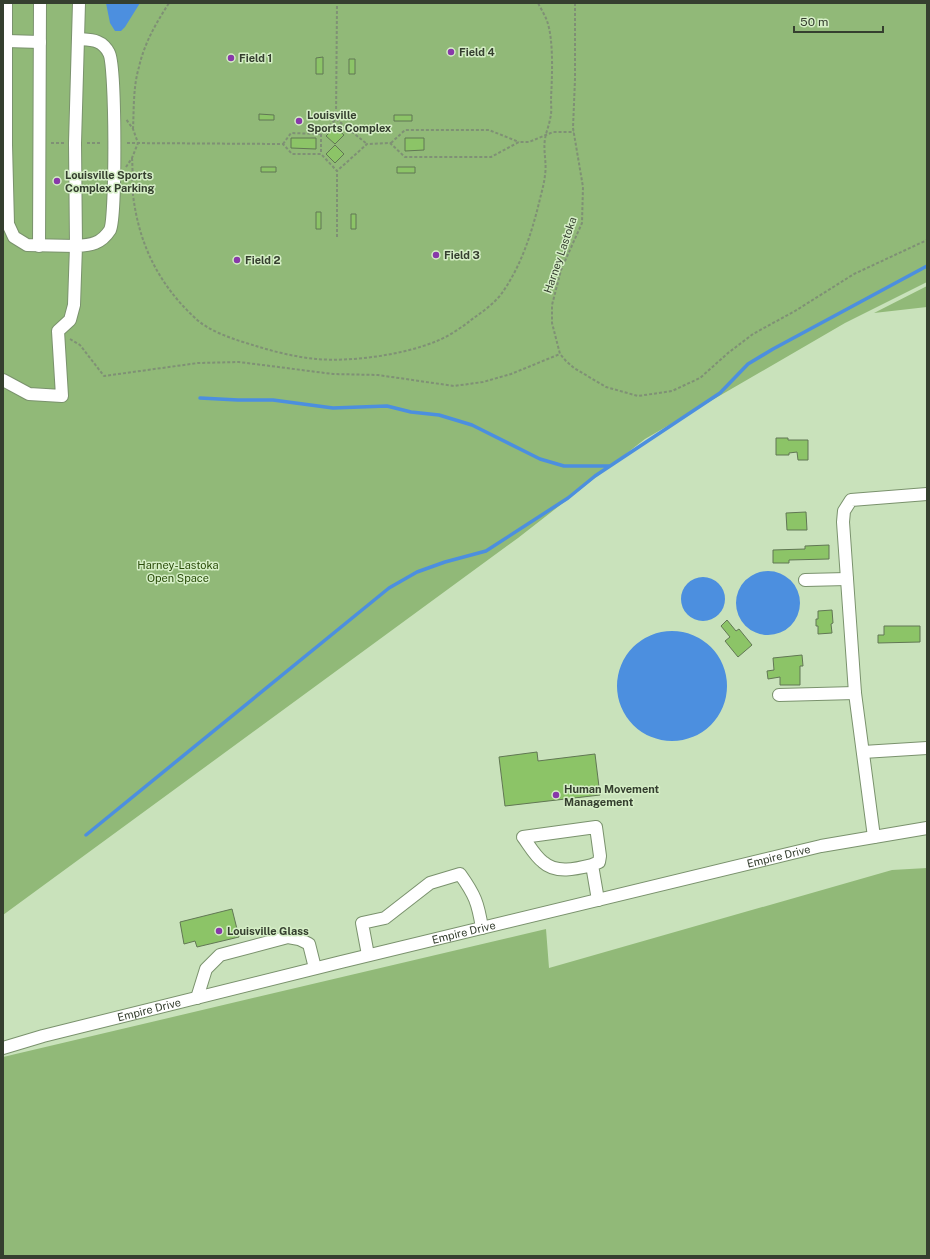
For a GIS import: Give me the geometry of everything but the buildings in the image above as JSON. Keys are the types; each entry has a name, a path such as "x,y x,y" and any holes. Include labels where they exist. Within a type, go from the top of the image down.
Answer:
{"street":[{"path":"6,3 7,41 4,145 8,224 14,237 27,245 91,245 104,238 111,228 115,143 113,70 110,54 105,46 98,40 78,39"},
{"path":"39,246 40,3"},
{"path":"3,380 29,394 62,396 58,331 70,320 74,305 76,246 75,143 79,3"},
{"path":"7,41 40,42"},
{"path":"874,837 855,693 843,522 844,511 851,500 927,494"},
{"path":"805,580 847,579"},
{"path":"779,695 855,693"},
{"path":"863,752 927,748"},
{"path":"596,827 600,856 599,862 592,865 572,869 556,869 543,863 523,837 596,827"},
{"name":"Empire Drive","path":"3,1048 43,1036 315,968 821,846 927,828"},
{"path":"592,865 598,900"},
{"path":"368,955 362,923 385,918 430,883 460,874 473,892 478,904 482,928"},
{"path":"197,998 206,969 220,955 280,939 288,937 299,939 309,944 315,968"}],"path":[{"path":"133,129 134,94 138,68 146,44 158,19 169,3"},
{"path":"336,237 337,171 321,154 321,134 336,119 337,3"},
{"path":"132,158 133,193 141,235 148,255 160,277 195,318 213,330 235,340 259,347 284,354 316,359 380,356 414,349 438,341 460,328 482,312 501,295 518,268 533,230 546,176 544,148 545,136 550,119 552,76 548,23 538,3"},
{"name":"Harney Lastoka","path":"560,354 552,323 552,305 561,270 582,223 583,187 574,132 575,3"},
{"path":"336,119 367,144"},
{"path":"337,171 367,144 390,143 404,130 489,130 518,142 529,142 553,132 574,132"},
{"path":"283,144 291,133 321,134"},
{"path":"40,142 283,144 292,154 321,154"},
{"path":"390,143 405,157 483,157 491,156 518,142"},
{"path":"58,331 80,345 104,376 198,363 239,362 333,374 378,375 454,386 483,382 511,374 560,354 574,368 606,387 638,396 672,391 700,378 728,353 753,334 795,311 854,274 927,240"}],"green space":[{"name":"Harney-Lastoka Open Space","path":"3,3 927,3 927,282 845,323 645,439 518,538 3,915"},
{"path":"927,286 927,307 874,313"},
{"path":"927,868 927,1256 3,1256 3,1057 546,929 549,968 892,870"}],"water":[{"path":"106,3 140,3 125,27 121,31 115,31 110,23"},
{"path":"768,571 786,577 794,585 800,603 794,621 786,629 768,635 750,629 742,621 736,603 742,585 750,577"},
{"path":"699,577 707,577 719,583 725,595 725,603 719,615 707,621 699,621 687,615 681,603 681,595 687,583"},
{"path":"672,631 683,632 693,636 711,647 722,665 726,675 726,697 722,707 711,725 693,736 683,740 672,741 661,740 651,736 633,725 622,707 618,697 617,686 618,675 622,665 633,647 651,636 661,632"}],"waterway":[{"path":"86,835 389,588 417,572 445,562 486,551 568,498 595,476 720,393 748,364 927,266"},
{"path":"200,398 273,400 333,408 387,406 411,412 439,415 472,425 540,459 564,466 609,466"}],"place":[{"name":"Field 4","path":"451,52"},
{"name":"Field 1","path":"231,58"},
{"name":"Louisville Sports Complex","path":"299,121"},
{"name":"Louisville Sports Complex Parking","path":"57,181"},
{"name":"Field 3","path":"436,255"},
{"name":"Field 2","path":"237,260"},
{"name":"Human Movement Management","path":"556,795"},
{"name":"Louisville Glass","path":"219,931"}]}
